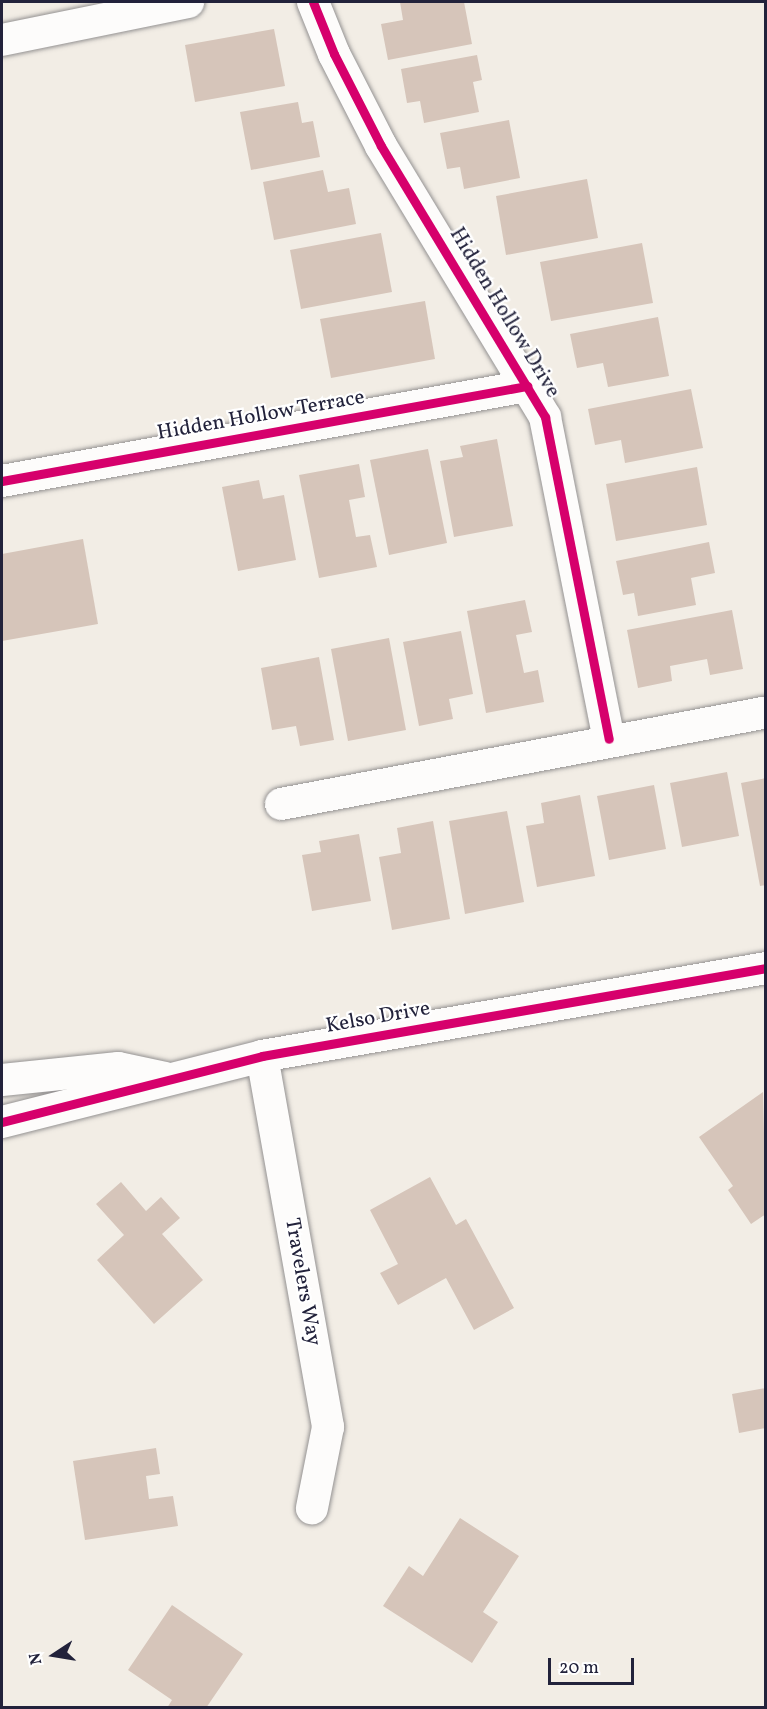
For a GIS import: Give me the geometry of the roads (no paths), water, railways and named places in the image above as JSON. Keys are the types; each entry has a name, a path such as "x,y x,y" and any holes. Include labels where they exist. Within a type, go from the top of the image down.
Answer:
{"street":[{"path":"2,40 188,2"},
{"name":"Hidden Hollow Drive","path":"313,2 334,54 381,146 545,417 556,461 609,739"},
{"name":"Hidden Hollow Terrace","path":"2,481 527,386"},
{"path":"281,804 609,739 765,712"},
{"name":"Kelso Drive","path":"2,1122 262,1056 765,968"},
{"name":"Travelers Way","path":"262,1056 327,1427 312,1508"},
{"name":"Kelso Drive","path":"2,1080 118,1068 172,1080"}]}
